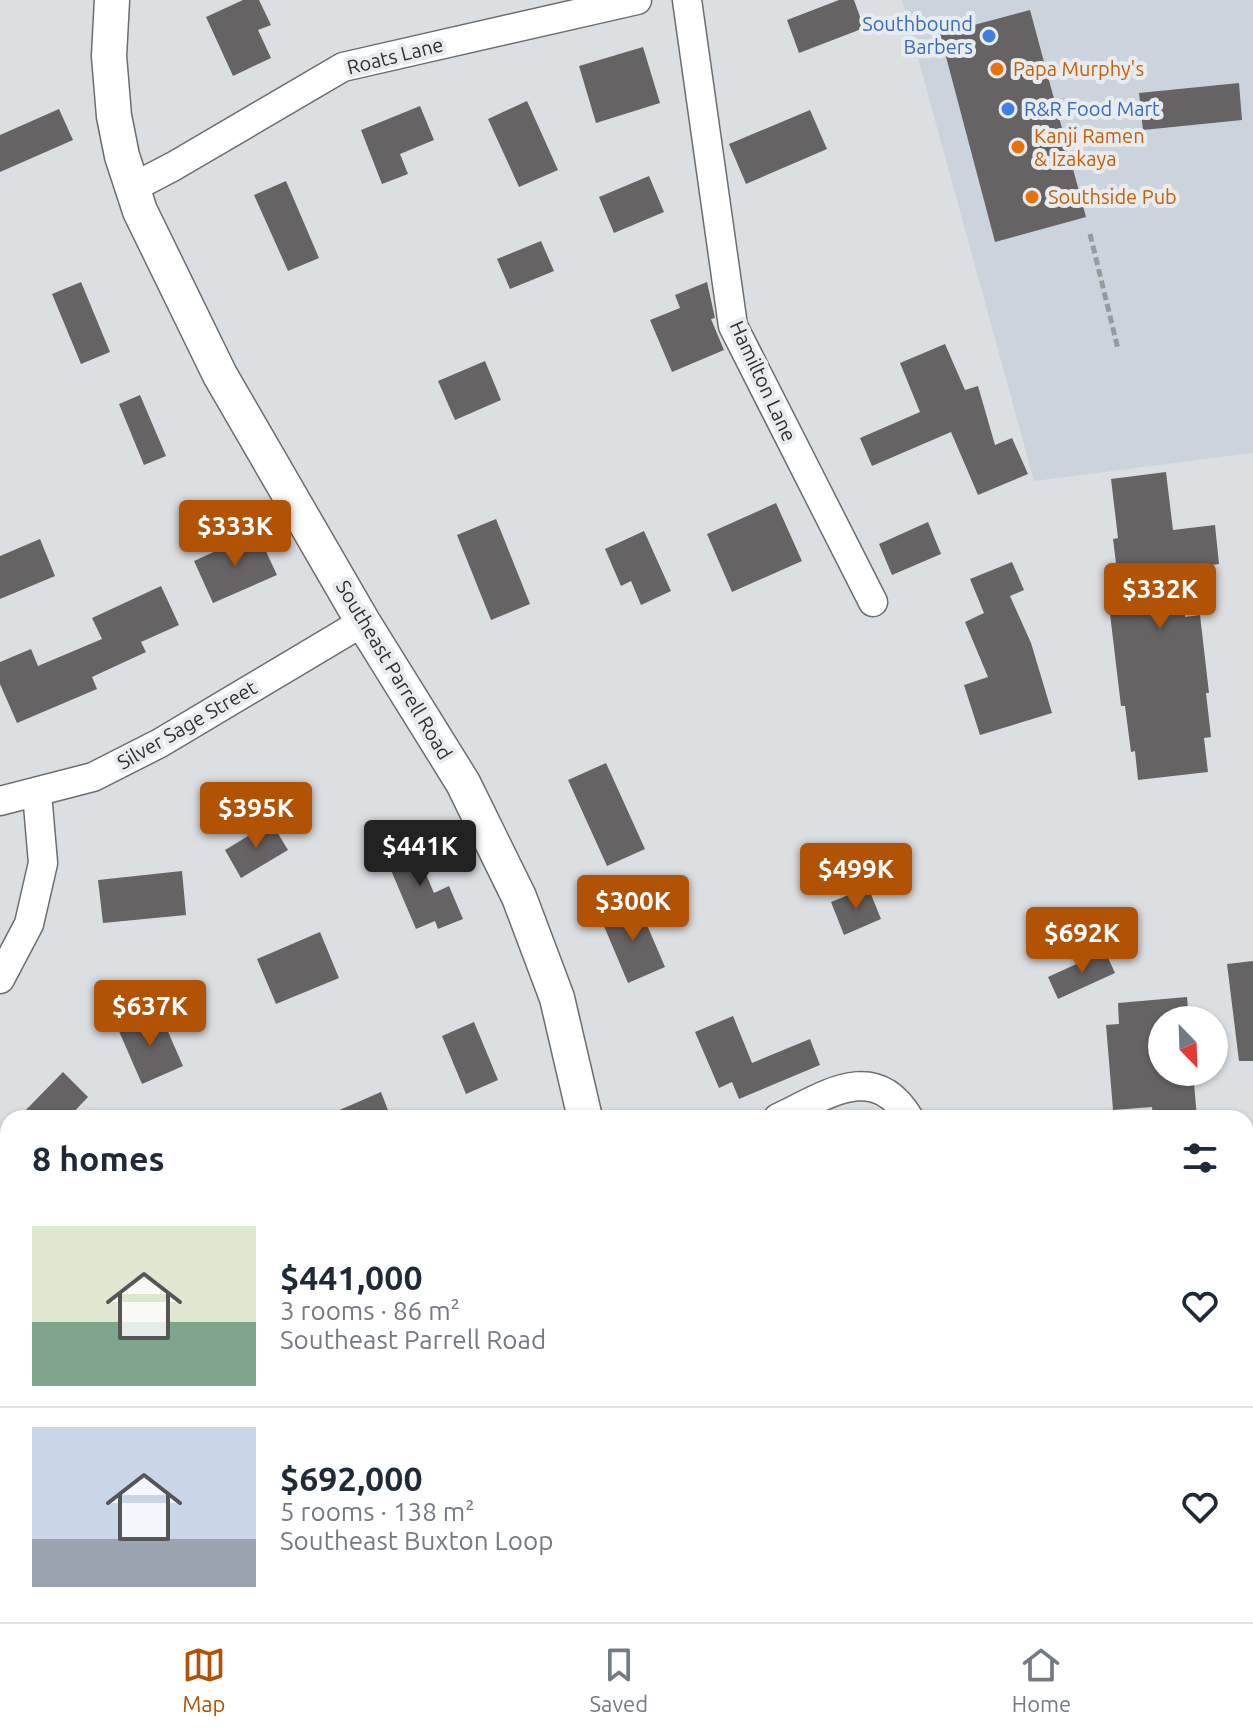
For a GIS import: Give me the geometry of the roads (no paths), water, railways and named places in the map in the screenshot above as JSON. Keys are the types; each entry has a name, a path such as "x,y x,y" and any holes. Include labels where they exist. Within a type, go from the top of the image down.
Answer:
{"street":[{"name":"Roats Lane","path":"132,188 343,67 637,0"},
{"name":"Hamilton Lane","path":"687,0 733,326 873,602"},
{"name":"Southeast Parrell Road","path":"114,3 109,56 119,142 132,188 161,258 220,375 363,622 463,783 519,897 557,998 583,1110"},
{"name":"Silver Sage Street","path":"0,801 93,777 160,743 363,622"},
{"path":"0,979 29,924 43,863 37,793"},
{"path":"794,1110 844,1086 873,1086 898,1099 904,1110"}],"place":[{"name":"Southbound Barbers","path":"989,36"},
{"name":"Papa Murphy's","path":"997,69"},
{"name":"R&R Food Mart","path":"1008,109"},
{"name":"Kanji Ramen & Izakaya","path":"1018,147"},
{"name":"Southside Pub","path":"1032,197"}]}
